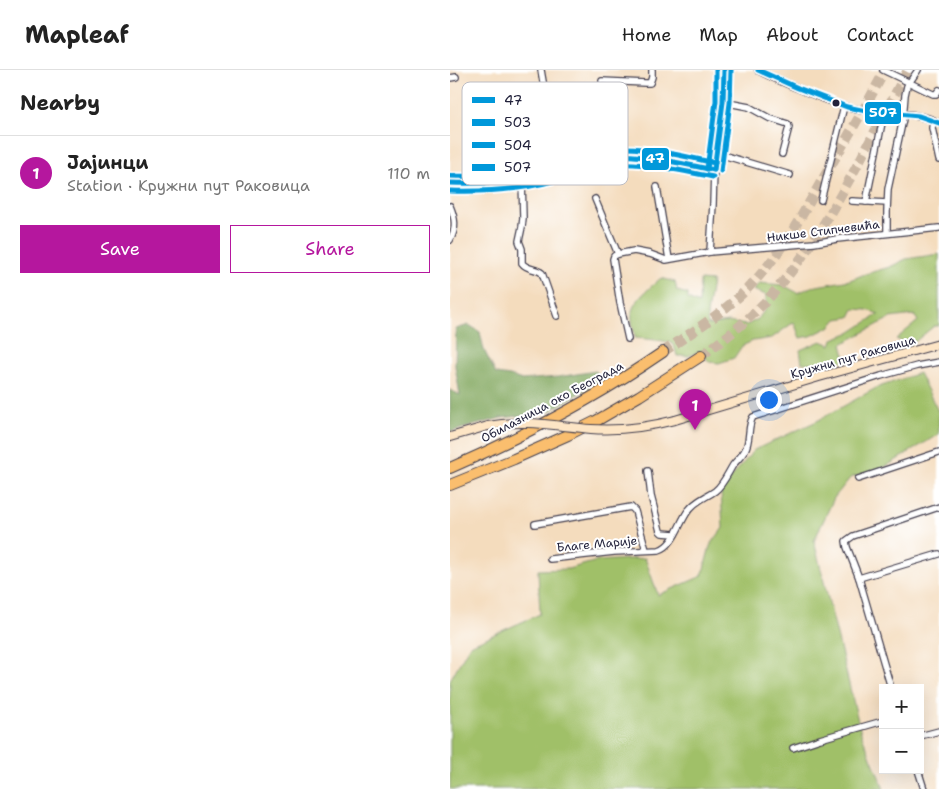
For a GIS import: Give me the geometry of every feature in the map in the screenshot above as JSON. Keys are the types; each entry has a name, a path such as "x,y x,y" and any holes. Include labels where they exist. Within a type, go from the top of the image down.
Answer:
{"highway":[{"name":"Обилазница око Београда","path":"450,468 525,432 599,393 663,352"},
{"path":"450,485 561,438 612,413 701,356"}],"main road":[{"name":"Кружни пут Раковица","path":"450,438 488,426 513,422 590,429 645,426 675,420 939,344"}],"street":[{"path":"628,82 650,83 652,70"},
{"path":"710,252 714,170 723,102 724,70"},
{"path":"758,70 798,89 857,110 903,114 922,117 936,122 932,128 939,160"},
{"path":"883,70 934,94 939,90"},
{"path":"887,233 887,203 890,179 905,95 909,83 918,70"},
{"path":"602,81 624,82"},
{"path":"723,102 749,107 769,118 788,124 789,127 782,154"},
{"path":"821,200 844,106"},
{"path":"866,202 884,113"},
{"path":"716,153 790,175"},
{"path":"628,157 663,160 714,170"},
{"path":"522,185 523,218 519,241 522,249 522,263 542,273 556,316"},
{"path":"628,339 613,260 614,256 618,254 634,251 650,254 664,260 669,259 657,188"},
{"path":"595,199 618,254"},
{"path":"852,201 887,203"},
{"path":"450,206 455,224 450,240"},
{"name":"Никше Стипчевића","path":"669,259 710,252 814,243 939,228"},
{"path":"648,471 653,505 660,531 675,534 689,510 699,500 717,490 747,448 750,422 753,417 882,376 939,362"},
{"path":"858,479 939,452"},
{"name":"Благе Марије","path":"535,524 631,507 635,511 646,550"},
{"path":"890,684 859,578 846,543 853,536 870,529 939,507"},
{"name":"Благе Марије","path":"550,558 659,550 664,549 675,534"},
{"path":"859,578 939,554"},
{"path":"792,748 879,722"},
{"path":"924,735 939,732"},
{"path":"919,774 924,789"}],"green space":[{"path":"939,254 939,326 934,326 911,345 896,339 918,321 914,315 890,318 842,344 846,360 822,367 818,363 802,363 800,350 821,341 831,345 833,339 851,332 879,314 867,310 854,309 850,317 837,319 831,326 811,336 800,338 794,322 772,338 753,341 742,346 734,358 719,363 709,362 701,351 688,356 677,356 674,347 670,343 635,338 632,318 633,308 642,296 661,278 675,282 677,291 688,294 688,299 699,304 700,280 712,281 707,314 708,325 728,322 746,325 758,319 766,308 766,295 753,290 759,283 783,285 798,293 811,287 850,280 890,267 906,259"},
{"path":"469,325 480,332 484,350 496,374 522,380 596,371 601,379 550,411 501,418 450,432 450,390 460,395 455,366 456,329"},
{"path":"919,373 939,413 939,434 885,467 850,478 834,498 814,541 861,733 884,789 450,789 450,680 470,645 540,614 538,570 568,569 597,561 645,558 658,595 702,576 710,546 723,528 721,490 754,450 817,421 876,388"}],"tunnel":[{"path":"663,352 728,306 748,288 769,264 805,210 885,70"},
{"path":"701,356 733,332 755,312 777,289 803,256 848,182 908,70"}],"transit line":[{"name":"504","path":"707,169 716,101 716,70"},
{"name":"47","path":"714,170 723,102 724,70"},
{"name":"503","path":"721,171 730,103 731,70"},
{"name":"507","path":"758,70 847,107 866,111 919,116 939,123"},
{"name":"504","path":"628,148 657,151 715,163"},
{"name":"47","path":"628,156 657,159 714,170"},
{"name":"503","path":"628,164 672,169 713,177"},
{"name":"504","path":"450,176 462,176"},
{"name":"47","path":"450,183 462,183"},
{"name":"503","path":"450,191 490,191 534,185"}],"place":[{"name":"Јајинци","path":"695,430"}]}
